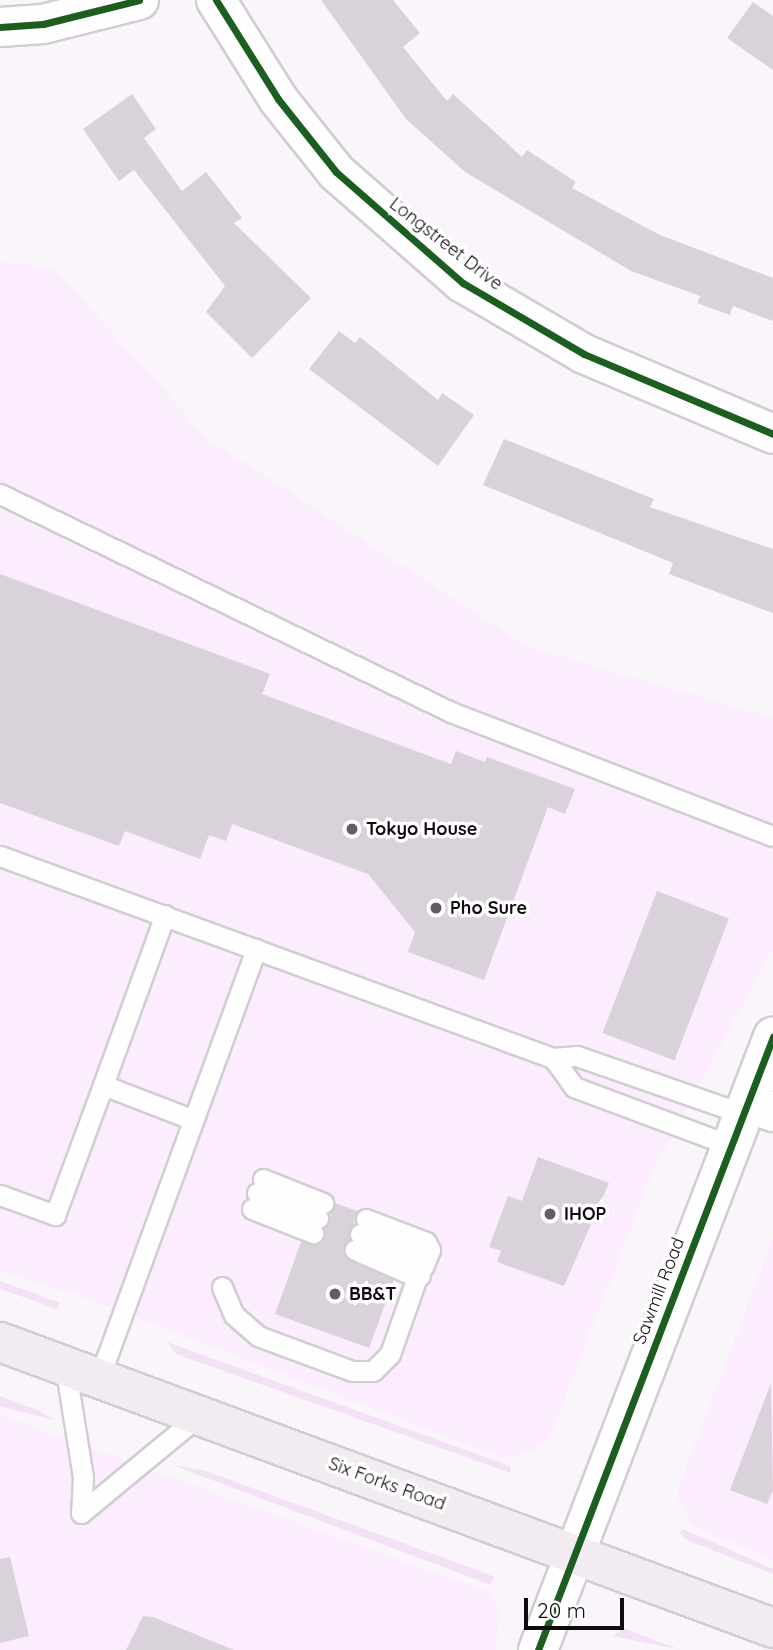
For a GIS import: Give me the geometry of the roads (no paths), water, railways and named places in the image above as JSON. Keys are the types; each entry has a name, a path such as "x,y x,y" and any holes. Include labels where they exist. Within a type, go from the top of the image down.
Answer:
{"main road":[{"name":"Six Forks Road","path":"0,1342 773,1628"}],"street":[{"path":"0,27 43,24 139,0"},
{"name":"Longstreet Drive","path":"216,0 278,99 336,172 463,283 584,354 773,434"},
{"name":"Sawmill Road","path":"538,1650 573,1555 749,1119 773,1037"}],"lane":[{"path":"0,494 451,712 773,836"},
{"path":"0,856 553,1058 577,1056 749,1119"},
{"path":"0,1195 55,1215 165,915"},
{"path":"200,1415 81,1513 82,1372 194,1120 256,949"},
{"path":"553,1058 574,1087 749,1119"},
{"path":"103,1085 194,1120"},
{"path":"257,1194 318,1218 257,1194"},
{"path":"222,1287 234,1315 258,1336 363,1373 386,1363 421,1275 430,1250 426,1242 360,1234 413,1273 421,1275"}],"place":[{"name":"Tokyo House","path":"352,829"},
{"name":"Pho Sure","path":"436,908"},
{"name":"IHOP","path":"550,1214"},
{"name":"BB&T","path":"335,1294"}]}
